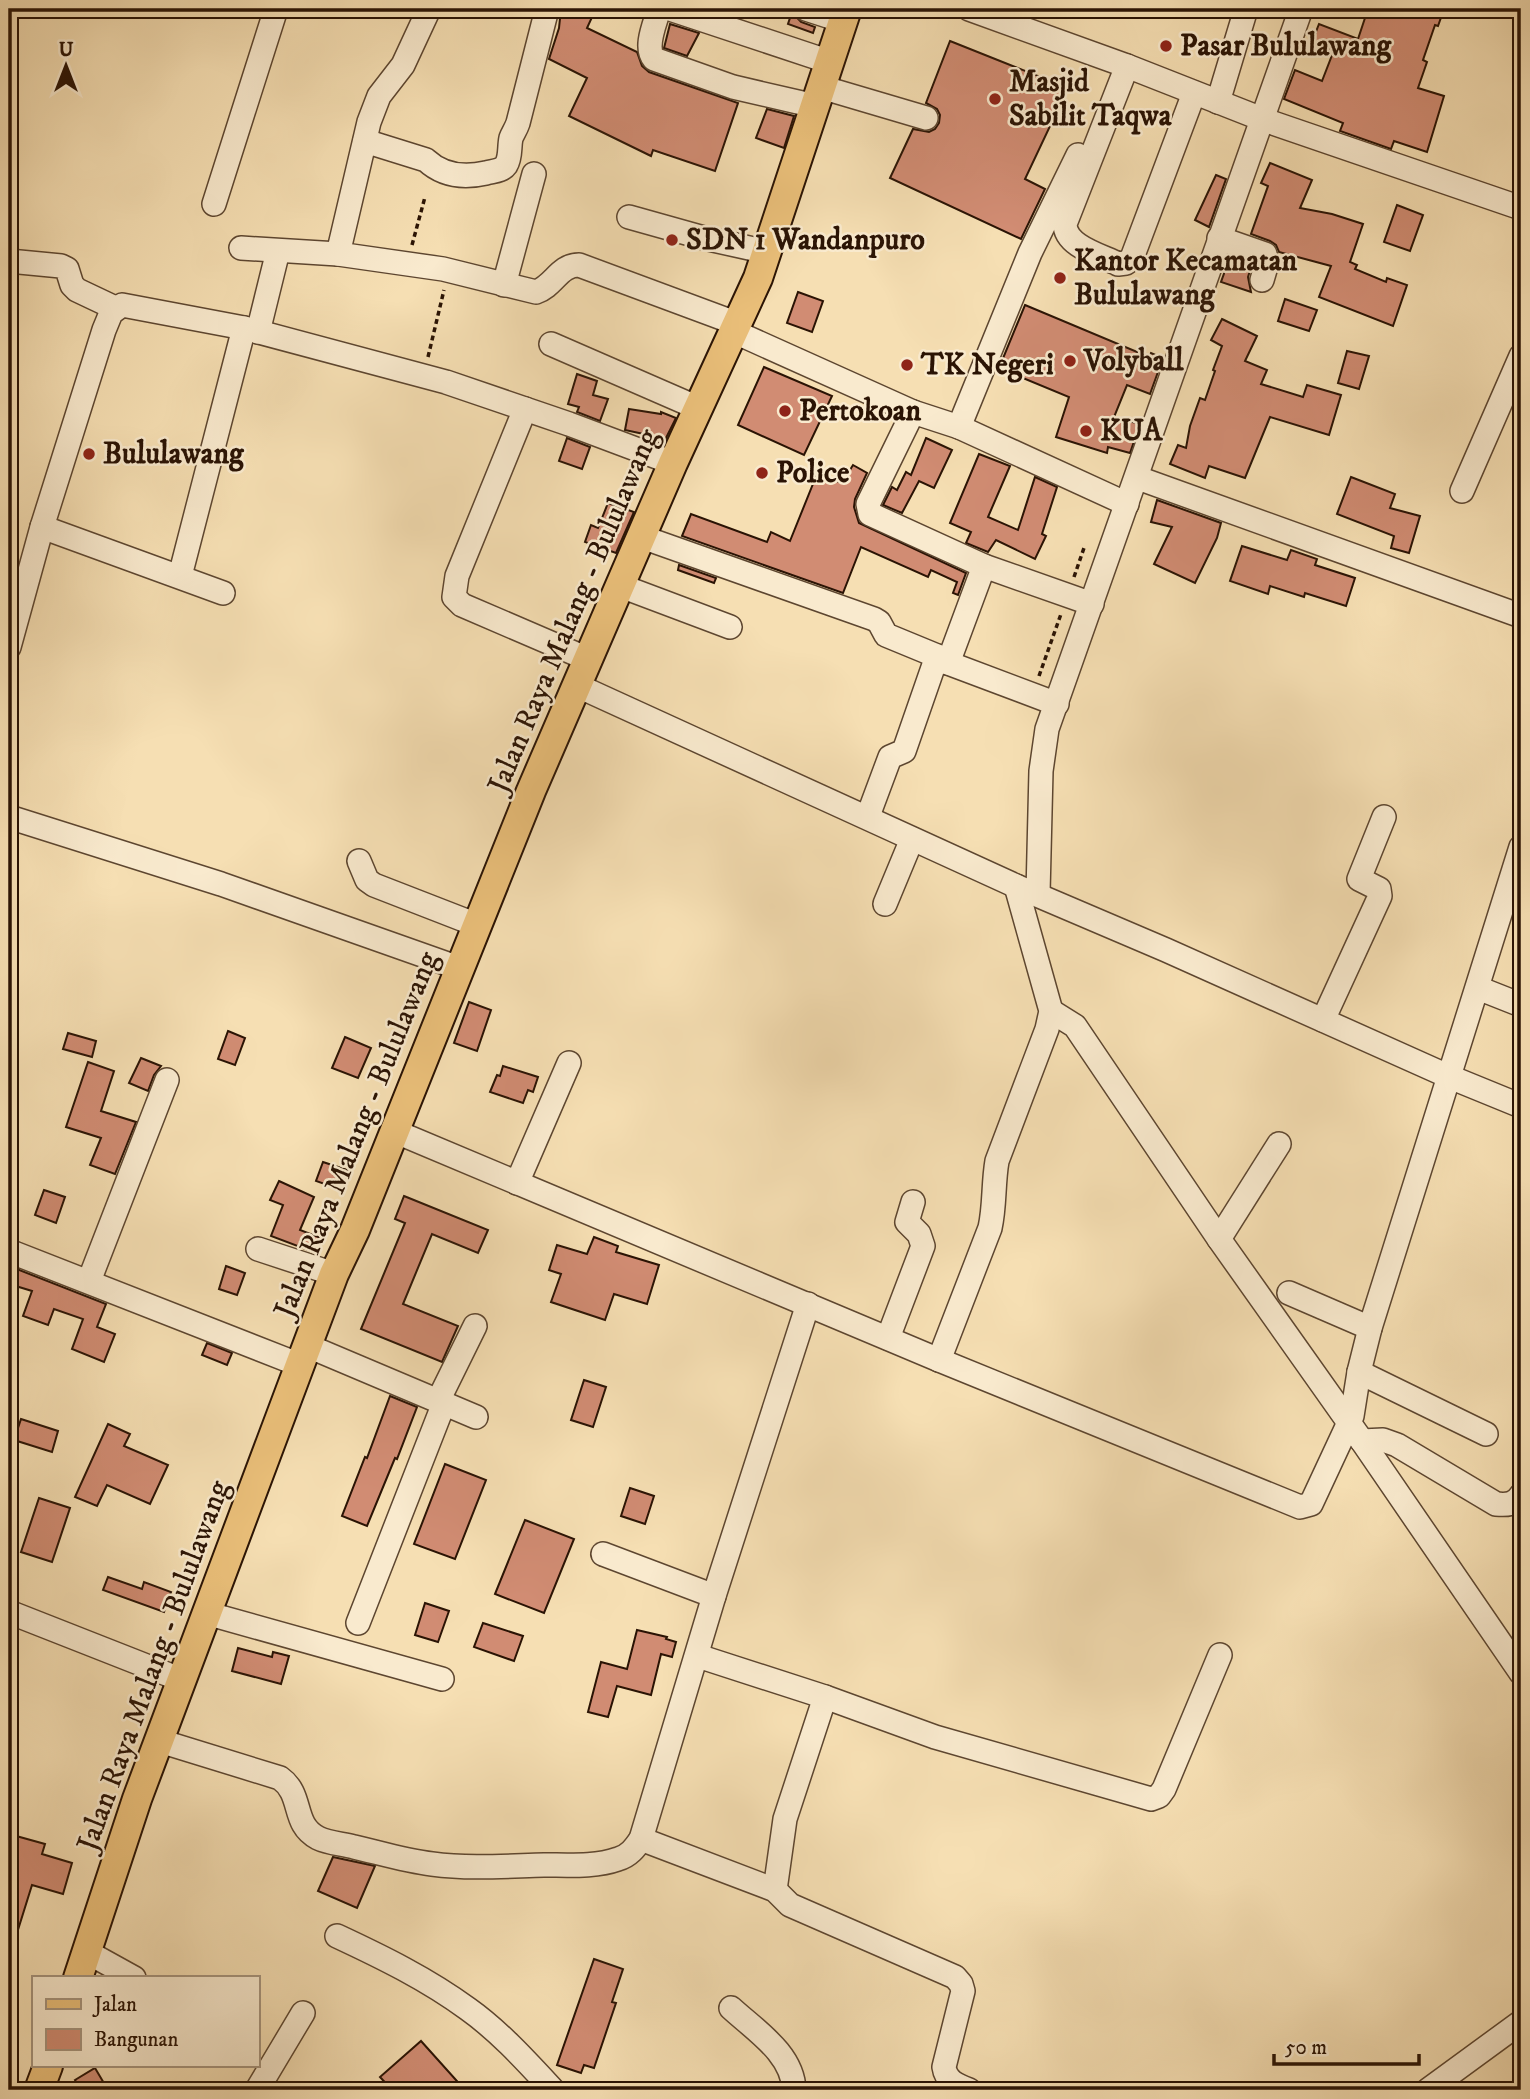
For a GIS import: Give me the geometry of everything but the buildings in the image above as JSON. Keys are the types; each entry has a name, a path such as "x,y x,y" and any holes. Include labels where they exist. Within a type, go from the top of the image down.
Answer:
{"main road":[{"name":"Jalan Raya Malang - Bululawang","path":"83,1965 137,1799 334,1274 355,1230 531,790 590,660 673,463 737,328 767,252 845,15"},
{"path":"39,2090 47,2068"}],"street":[{"path":"214,204 276,9"},
{"path":"338,254 365,141 379,96 403,65 429,9"},
{"path":"365,141 426,160 432,167 461,176 470,177 501,169 509,155 547,9"},
{"path":"659,9 649,46 654,60 733,87 822,85"},
{"path":"806,9 845,15"},
{"path":"969,9 1262,119 1521,208"},
{"path":"1218,102 1246,9"},
{"path":"939,1360 990,1228 994,1213 997,1161 1051,1012 1027,890 1047,729 1138,478 1219,238 1301,9"},
{"path":"685,10 822,85 926,118"},
{"path":"1124,65 1065,224 1065,233 1071,241 1118,264 1126,263 1132,258 1194,93"},
{"path":"959,427 1045,220 1124,65"},
{"path":"504,285 534,174"},
{"path":"629,217 715,241 767,252"},
{"path":"1219,238 1265,254 1268,258 1262,280"},
{"path":"241,248 338,254 407,264 537,292 545,289 564,268 579,265 737,328 913,412 959,427 1127,504"},
{"path":"180,576 251,330 278,251"},
{"path":"9,261 61,266 67,269 72,285 77,290 115,308"},
{"path":"9,646 42,527 103,330 115,308 122,305 251,330 424,376 525,409 673,463"},
{"path":"551,344 698,408"},
{"path":"1462,491 1521,356"},
{"path":"525,409 457,576 454,597 462,605 590,660"},
{"path":"913,412 868,504 867,512 984,566 1092,604"},
{"path":"1138,478 1521,616"},
{"path":"42,527 223,593"},
{"path":"642,537 874,619 879,622 886,635 1057,704"},
{"path":"868,817 890,757 904,751 984,566"},
{"path":"621,586 730,627"},
{"path":"578,686 912,839 1521,1105"},
{"path":"9,817 221,884 459,968"},
{"path":"1322,1020 1380,896 1379,889 1359,879 1384,817"},
{"path":"885,904 912,839"},
{"path":"394,1131 939,1360 1300,1507 1311,1504 1356,1432 1359,1372 1370,1328 1521,847"},
{"path":"359,861 367,880 374,885 477,926"},
{"path":"1478,988 1521,1005"},
{"path":"1051,1012 1074,1026 1521,1674"},
{"path":"517,1183 569,1063"},
{"path":"89,1281 167,1080"},
{"path":"1219,1239 1279,1144"},
{"path":"888,1338 923,1246 919,1234 907,1222 913,1202"},
{"path":"258,1249 334,1274"},
{"path":"9,1251 441,1402 476,1417"},
{"path":"1289,1293 1370,1328"},
{"path":"160,1741 280,1778 295,1794 304,1828 320,1839 431,1864 460,1867 605,1863 632,1852 641,1839 808,1304"},
{"path":"359,1623 441,1402 475,1326"},
{"path":"1359,1372 1486,1434"},
{"path":"1356,1432 1397,1445 1496,1504 1508,1505 1521,1496"},
{"path":"603,1554 715,1596"},
{"path":"9,1604 38,1623"},
{"path":"9,1612 182,1680"},
{"path":"206,1613 442,1679"},
{"path":"698,1656 825,1697 935,1737 1151,1798 1159,1796 1164,1789 1220,1655"},
{"path":"775,1890 785,1819 825,1697"},
{"path":"641,1839 775,1890 790,1905 955,1977 963,1991 944,2067 945,2076 951,2082 969,2090"},
{"path":"337,1936 435,1986 470,2010 553,2090"},
{"path":"83,1965 126,1976"},
{"path":"731,2008 775,2048 794,2077 794,2090"},
{"path":"257,2090 303,2013"},
{"path":"1428,2090 1521,2022"}],"path":[{"path":"407,264 425,197"},
{"path":"424,376 448,271"},
{"path":"1033,694 1085,545"}],"place":[{"name":"Pasar Bululawang","path":"1166,46"},
{"name":"Masjid Sabilit Taqwa","path":"995,99"},
{"name":"SDN 1 Wandanpuro","path":"672,240"},
{"name":"Kantor Kecamatan Bululawang","path":"1060,278"},
{"name":"Volyball","path":"1070,361"},
{"name":"TK Negeri","path":"907,365"},
{"name":"Pertokoan","path":"785,411"},
{"name":"KUA","path":"1086,431"},
{"name":"Bululawang","path":"89,454"},
{"name":"Police","path":"762,473"}]}
